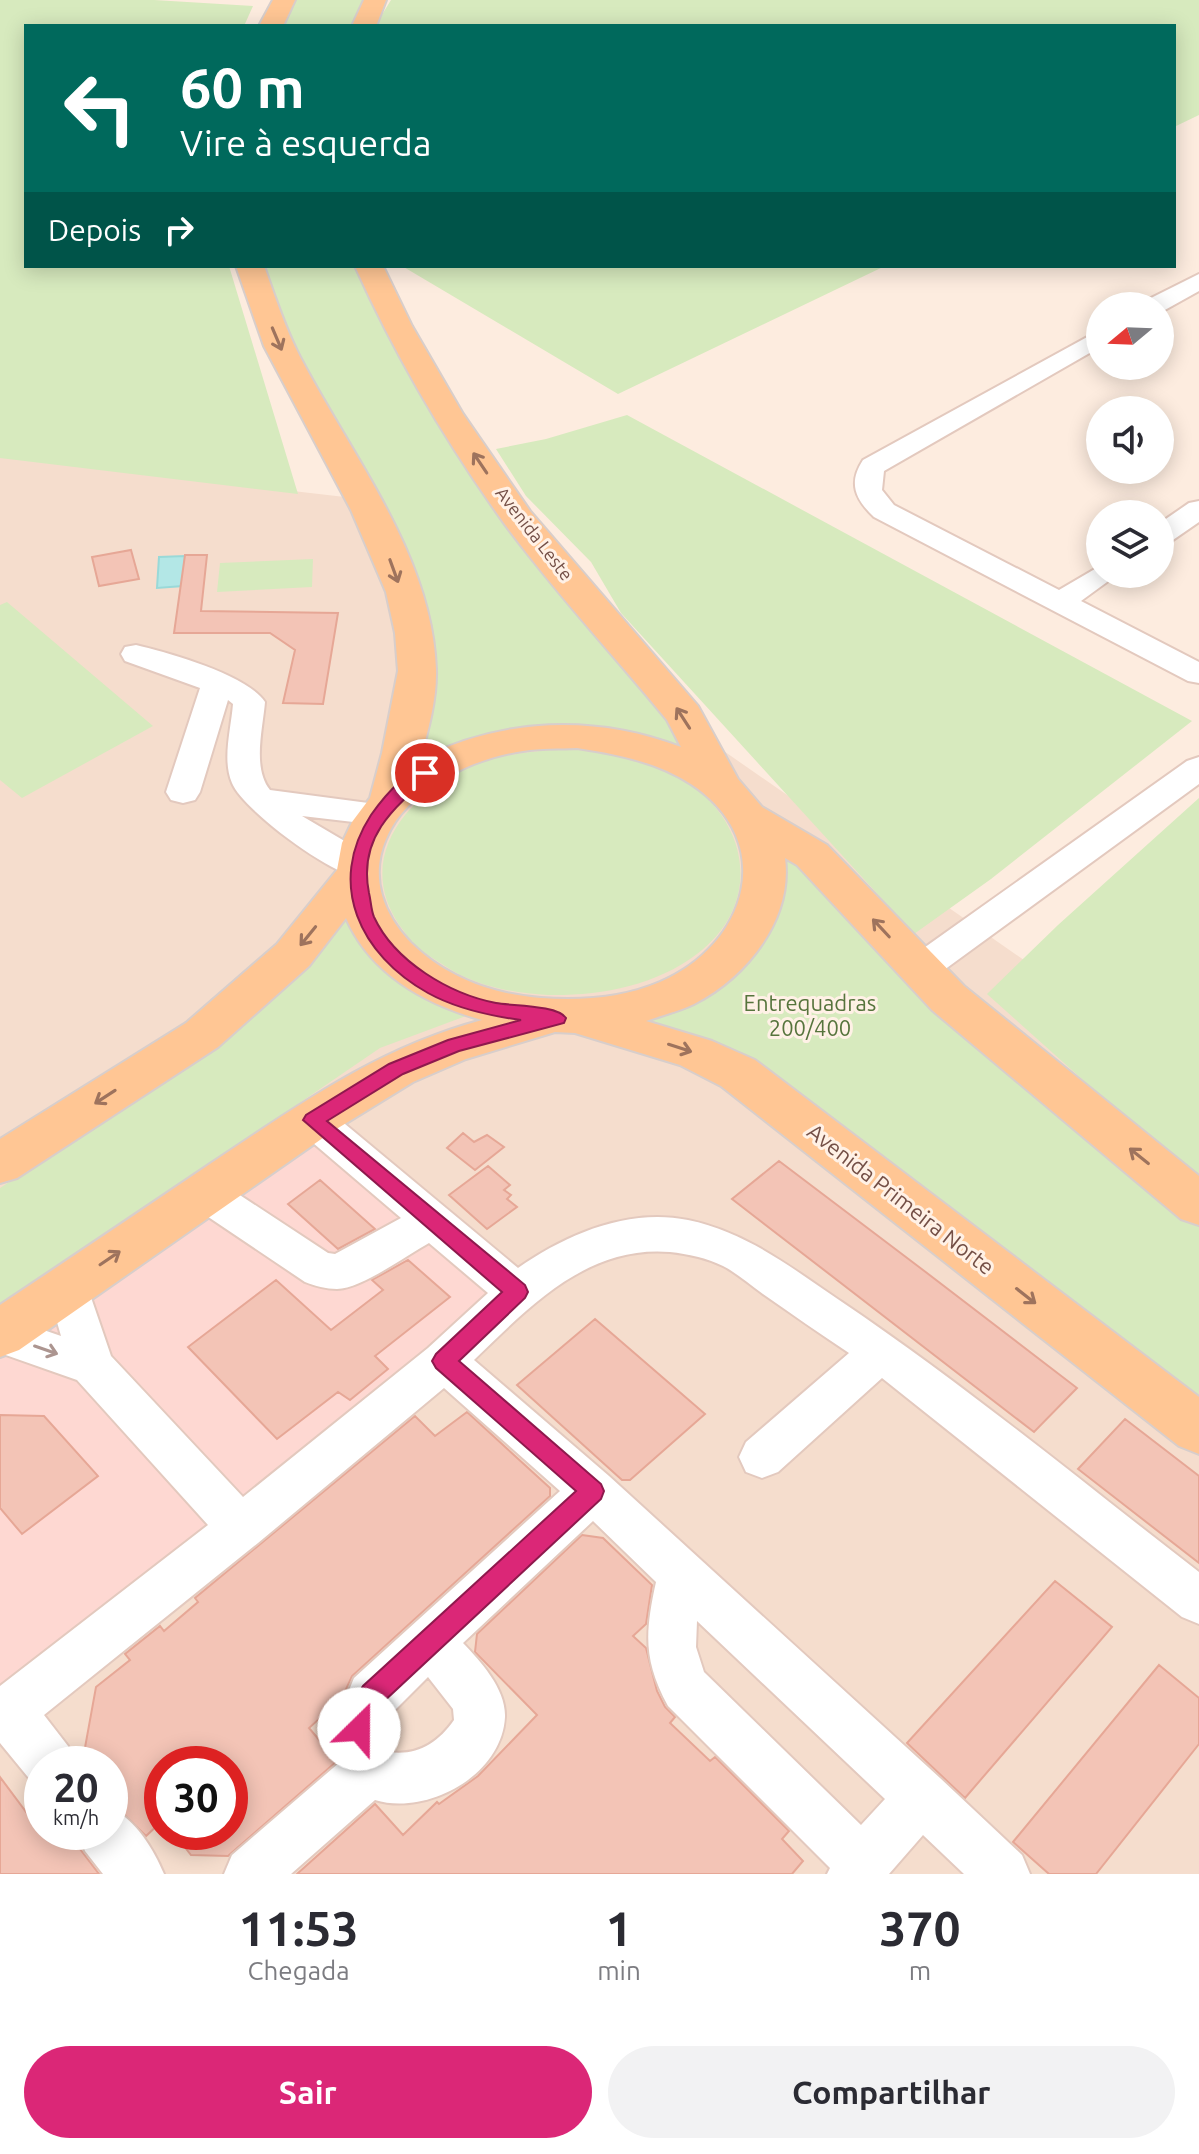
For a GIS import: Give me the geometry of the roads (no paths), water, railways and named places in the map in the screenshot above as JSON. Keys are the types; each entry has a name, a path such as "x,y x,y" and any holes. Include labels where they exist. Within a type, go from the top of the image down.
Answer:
{"main road":[{"path":"272,24 283,0"},
{"path":"365,24 375,0"},
{"path":"0,1164 202,1035 293,955 357,870 365,838 384,808 410,716 417,671 410,614 382,538 284,356 251,268"},
{"name":"Avenida Leste","path":"370,268 397,326 456,428 518,518 684,715 767,858 764,901 742,944 701,980 644,1005 568,1017"},
{"path":"384,808 425,773 471,751 537,738 577,736 631,743 680,760 812,855 934,983 1199,1205"},
{"path":"357,870 365,918 392,956 435,989 493,1010 568,1017"},
{"path":"0,1334 313,1120 396,1069 454,1045 568,1017"},
{"name":"Avenida Primeira Norte","path":"568,1017 696,1053 738,1073 1199,1429"}],"street":[{"path":"1174,295 1199,281"},
{"path":"1086,345 873,466 866,476 866,488 872,500 884,511 1199,674"},
{"path":"1174,526 1199,509"},
{"path":"1060,602 1086,585"},
{"path":"136,654 241,694 249,702 248,785 260,800 293,826 357,870"},
{"path":"183,792 217,683"},
{"path":"934,983 976,930 1199,768"},
{"path":"260,800 384,808"},
{"path":"313,1120 517,1292"},
{"path":"206,1194 320,1270 330,1273 340,1272 432,1221"},
{"path":"33,1746 4,1715 241,1528 444,1361 517,1292 551,1268 616,1238 653,1234 688,1237 737,1253 881,1352 1199,1601"},
{"path":"68,1287 92,1366 241,1528"},
{"path":"0,1334 92,1366"},
{"path":"762,1457 881,1352"},
{"path":"444,1361 593,1491 1003,1874"},
{"path":"368,1772 359,1729 360,1712 372,1695 593,1491"},
{"path":"682,1574 670,1631 675,1673 686,1689 859,1869 922,1796"},
{"path":"368,1772 392,1780 413,1779 443,1767 465,1747 480,1724 478,1703 428,1641"},
{"path":"253,1873 368,1772"},
{"path":"118,1850 137,1874"}],"water":[{"path":"185,556 183,586 157,588 159,557"}],"park label":[{"name":"Entrequadras 200/400","path":"810,1016"}]}
